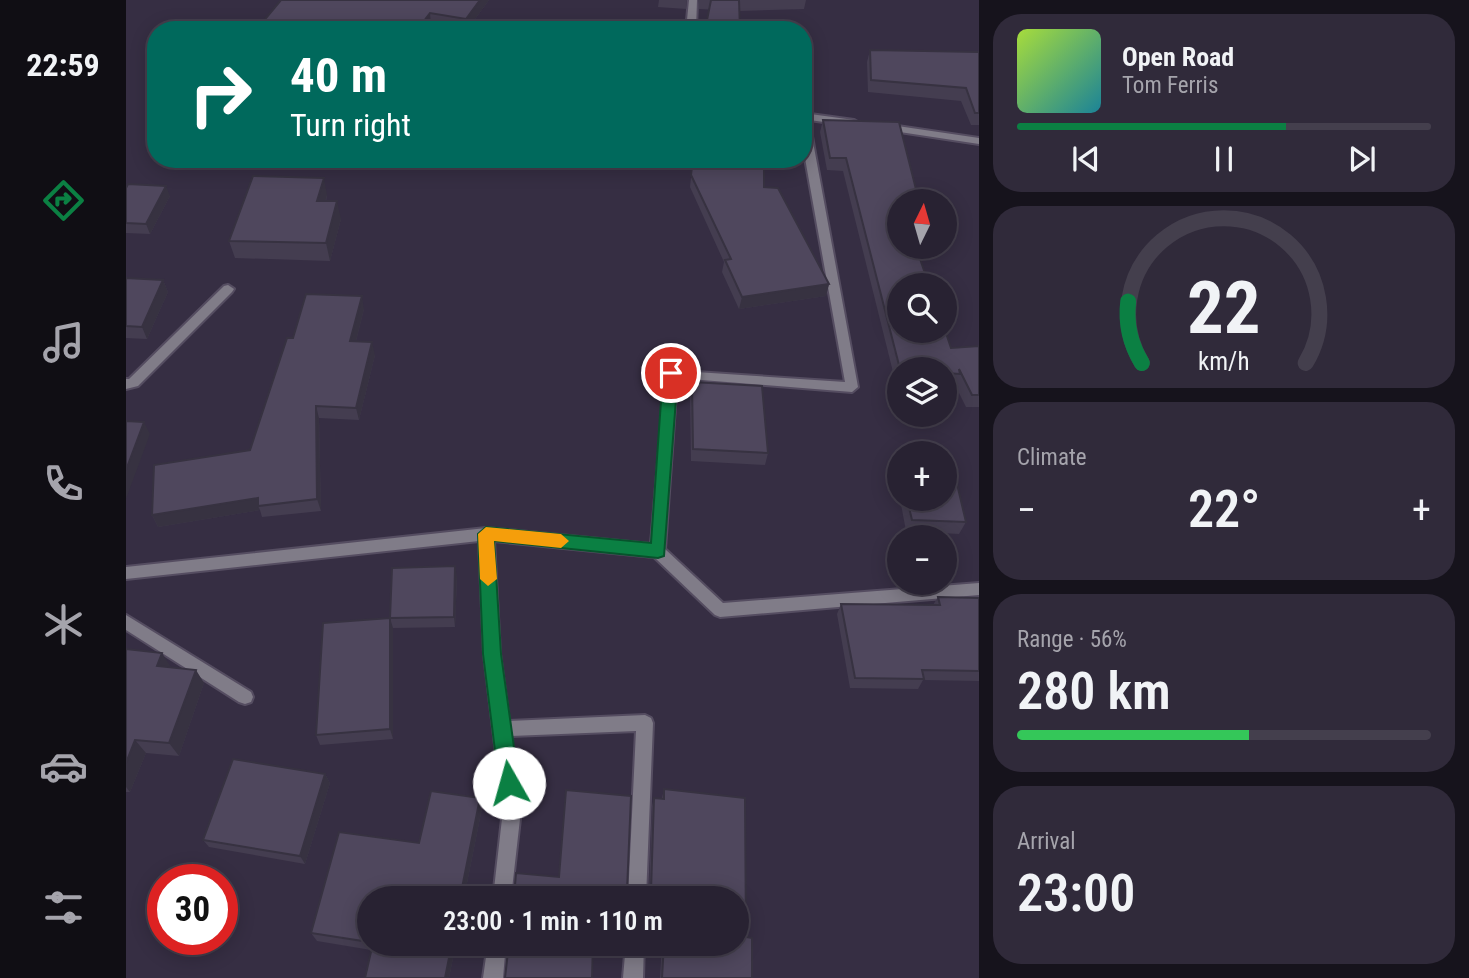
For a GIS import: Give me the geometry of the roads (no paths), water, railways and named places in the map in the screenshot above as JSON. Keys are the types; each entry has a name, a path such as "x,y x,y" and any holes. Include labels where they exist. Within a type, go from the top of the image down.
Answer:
{"street":[{"path":"692,21 693,0"},
{"path":"812,118 979,141"},
{"path":"658,551 671,373 852,387 812,167"},
{"path":"126,384 133,383 228,289"},
{"path":"486,534 492,654 512,810 503,886"},
{"path":"126,573 486,534 658,551 720,610 979,589"},
{"path":"126,622 245,697"},
{"path":"502,729 645,723 638,886"},
{"path":"494,978 496,956"},
{"path":"633,978 634,956"}]}
